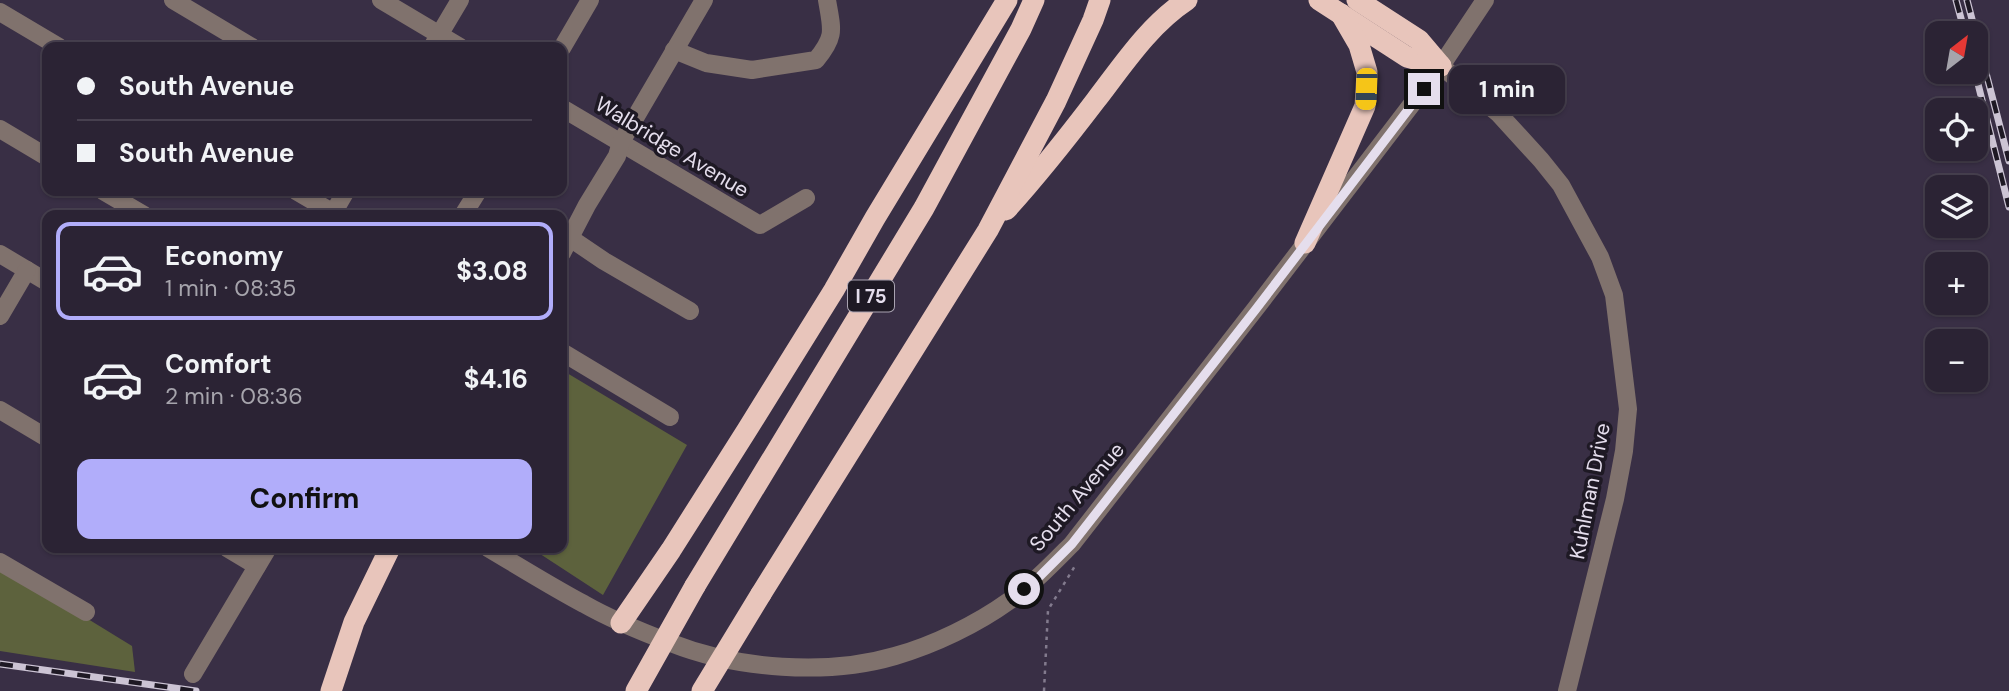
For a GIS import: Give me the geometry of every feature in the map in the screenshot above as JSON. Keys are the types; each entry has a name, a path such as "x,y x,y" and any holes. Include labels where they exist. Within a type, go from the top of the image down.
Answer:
{"highway":[{"path":"621,622 671,551 776,383 1007,0"},
{"name":"I 75","path":"636,691 695,586 924,208 1034,0"},
{"path":"702,691 988,230 1055,101 1100,0"},
{"path":"988,230 1045,167 1139,44 1174,9 1187,0"},
{"path":"1319,0 1349,7 1407,57 1441,66"},
{"path":"1305,243 1365,106 1367,72 1349,7"},
{"path":"331,691 354,622 388,553"}],"street":[{"path":"173,0 244,42"},
{"path":"382,0 435,41 460,0"},
{"path":"566,42 590,0"},
{"path":"567,244 617,156 621,142 704,0"},
{"path":"674,50 706,63 752,70 816,60 829,45 832,29 828,0"},
{"name":"South Avenue","path":"497,553 585,605 621,622 674,644 718,657 757,664 800,667 859,664 894,657 926,646 972,623 1009,601 1040,576 1072,544 1441,66 1485,0"},
{"path":"0,12 51,42"},
{"name":"Kuhlman Drive","path":"1441,66 1498,113 1561,186 1600,257 1614,295 1628,408 1624,451 1615,499 1567,691"},
{"name":"Walbridge Avenue","path":"567,111 760,225 806,198"},
{"path":"0,129 42,154"},
{"path":"112,196 135,210"},
{"path":"304,196 327,210"},
{"path":"567,246 604,261 690,311"},
{"path":"0,254 42,279"},
{"path":"0,316 27,270"},
{"path":"567,355 670,417"},
{"path":"0,410 42,435"},
{"path":"235,553 257,566"},
{"path":"193,674 265,553"},
{"path":"0,562 86,611"}],"path":[{"path":"1044,691 1048,610 1081,557"}],"green space":[{"path":"567,373 687,445 603,595 539,553 567,553"},
{"path":"0,565 132,646 135,672 0,651"}],"railway":[{"path":"1956,0 1962,21"},
{"path":"1967,0 2009,161"},
{"path":"1978,84 2009,207"},
{"path":"0,664 196,691"}],"route":[{"path":"1024,589 1072,544 1424,89"}]}
